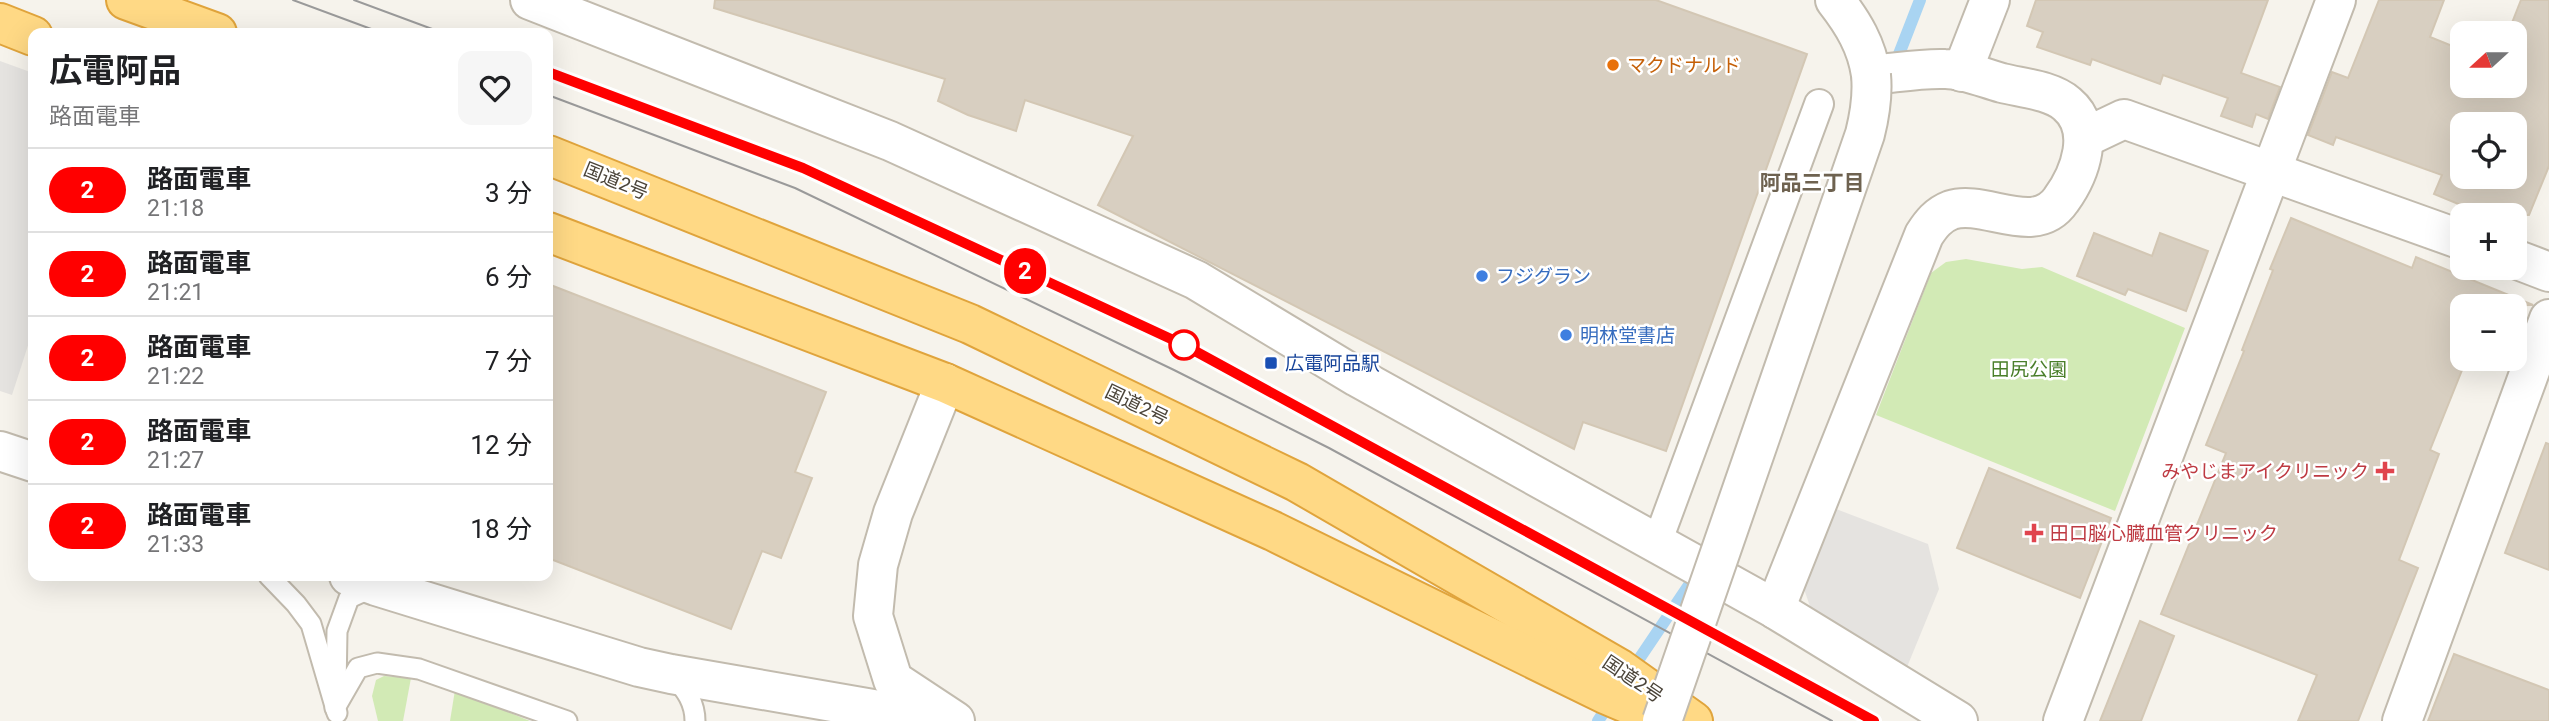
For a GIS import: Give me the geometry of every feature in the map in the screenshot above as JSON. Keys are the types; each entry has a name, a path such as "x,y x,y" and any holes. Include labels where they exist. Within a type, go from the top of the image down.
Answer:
{"highway":[{"path":"126,0 203,28"},
{"path":"0,23 28,34"},
{"name":"国道2号","path":"553,157 970,324 1297,482 1620,669 1693,721"},
{"name":"国道2号","path":"553,234 945,383 1273,531 1605,694 1669,721"}],"street":[{"path":"530,0 891,141 1196,279 1357,377 1775,609 1958,721"},
{"path":"1944,71 1990,0"},
{"path":"2063,721 2336,0"},
{"path":"1662,721 1865,134 1873,91 1871,75 1865,48 1845,14"},
{"path":"1775,609 1924,235 1934,219 1951,210 1970,209 2019,217 2040,216 2058,205 2071,187 2081,158 2084,138 2079,119 2066,103 2048,94 1944,71 1871,75"},
{"path":"1657,543 1819,104"},
{"path":"2084,138 2124,119 2450,236"},
{"path":"2527,264 2549,272"},
{"path":"2402,721 2549,319"},
{"path":"945,383 893,513 878,565 873,616 893,680 955,721"},
{"path":"0,451 28,461"},
{"path":"363,581 639,667 942,721"}],"lane":[{"path":"274,581 311,624 337,715"},
{"path":"337,715 337,631 349,598 363,581"},
{"path":"337,715 358,668 377,663 419,669 567,721"},
{"path":"671,674 687,691 695,712 695,721"}],"green space":[{"name":"田尻公園","path":"1966,259 2022,269 2042,267 2185,328 2115,511 1876,415 1931,273 1946,262"},
{"path":"384,676 411,678 403,721 378,721 372,696 376,680"},
{"path":"455,690 530,721 450,721"}],"shaded area":[{"path":"0,61 28,71 28,345 12,395 0,391"},
{"path":"1836,509 1928,544 1939,589 1907,667 1813,615 1804,589"}],"building":[{"name":"フジグラン","path":"715,0 1656,0 1807,54 1666,451 1583,422 1574,449 1098,205 1133,136 1025,100 1016,131 968,115 938,101 945,79 714,8"},
{"path":"2036,0 2268,0 2241,73 2280,87 2268,119 2256,114 2252,127 2221,116 2228,98 2163,75 2160,84 2092,59 2090,65 2037,47 2043,32 2027,26"},
{"path":"2379,0 2444,0 2430,37 2450,45 2450,98 2527,98 2527,21 2513,21 2521,0 2549,0 2549,166 2529,215 2527,203 2456,203 2434,194 2442,175 2336,137 2333,145 2308,135 2332,72 2348,78"},
{"path":"2291,218 2412,268 2416,257 2450,271 2450,280 2472,280 2506,294 2450,294 2450,371 2462,371 2430,450 2439,454 2399,560 2418,568 2358,721 2298,721 2317,675 2161,614 2226,453 2206,445 2244,351 2242,350 2273,270 2270,269"},
{"path":"2094,233 2152,256 2160,233 2208,251 2186,311 2128,289 2125,295 2077,276"},
{"path":"553,286 826,392 795,472 812,478 781,558 762,551 731,629 553,560"},
{"path":"2546,443 2549,444 2549,570 2505,553"},
{"name":"田口脳心臓血管クリニック","path":"1989,468 2111,518 2080,598 1957,548"},
{"path":"2140,621 2174,636 2141,721 2100,721"},
{"path":"2454,654 2549,690 2549,721 2428,721"}],"waterway":[{"path":"1894,67 1920,0"},
{"path":"1631,671 1695,572"},
{"path":"1598,721 1611,701"}],"tram line":[{"path":"293,0 369,28"},
{"path":"354,0 430,28"},
{"name":"2","path":"553,74 803,168 1184,345 1874,721"},
{"path":"553,75 803,168 1184,345 1874,721"},
{"path":"553,97 795,188 1174,370 1329,448 1832,721"}],"place":[{"name":"マクドナルド","path":"1613,65"},
{"name":"フジグラン","path":"1482,276"},
{"name":"明林堂書店","path":"1566,335"},
{"name":"広電阿品駅","path":"1271,363"},
{"name":"みやじまアイクリニック","path":"2385,471"},
{"name":"田口脳心臓血管クリニック","path":"2034,533"}],"district":[{"name":"阿品三丁目","path":"1812,183"}]}
